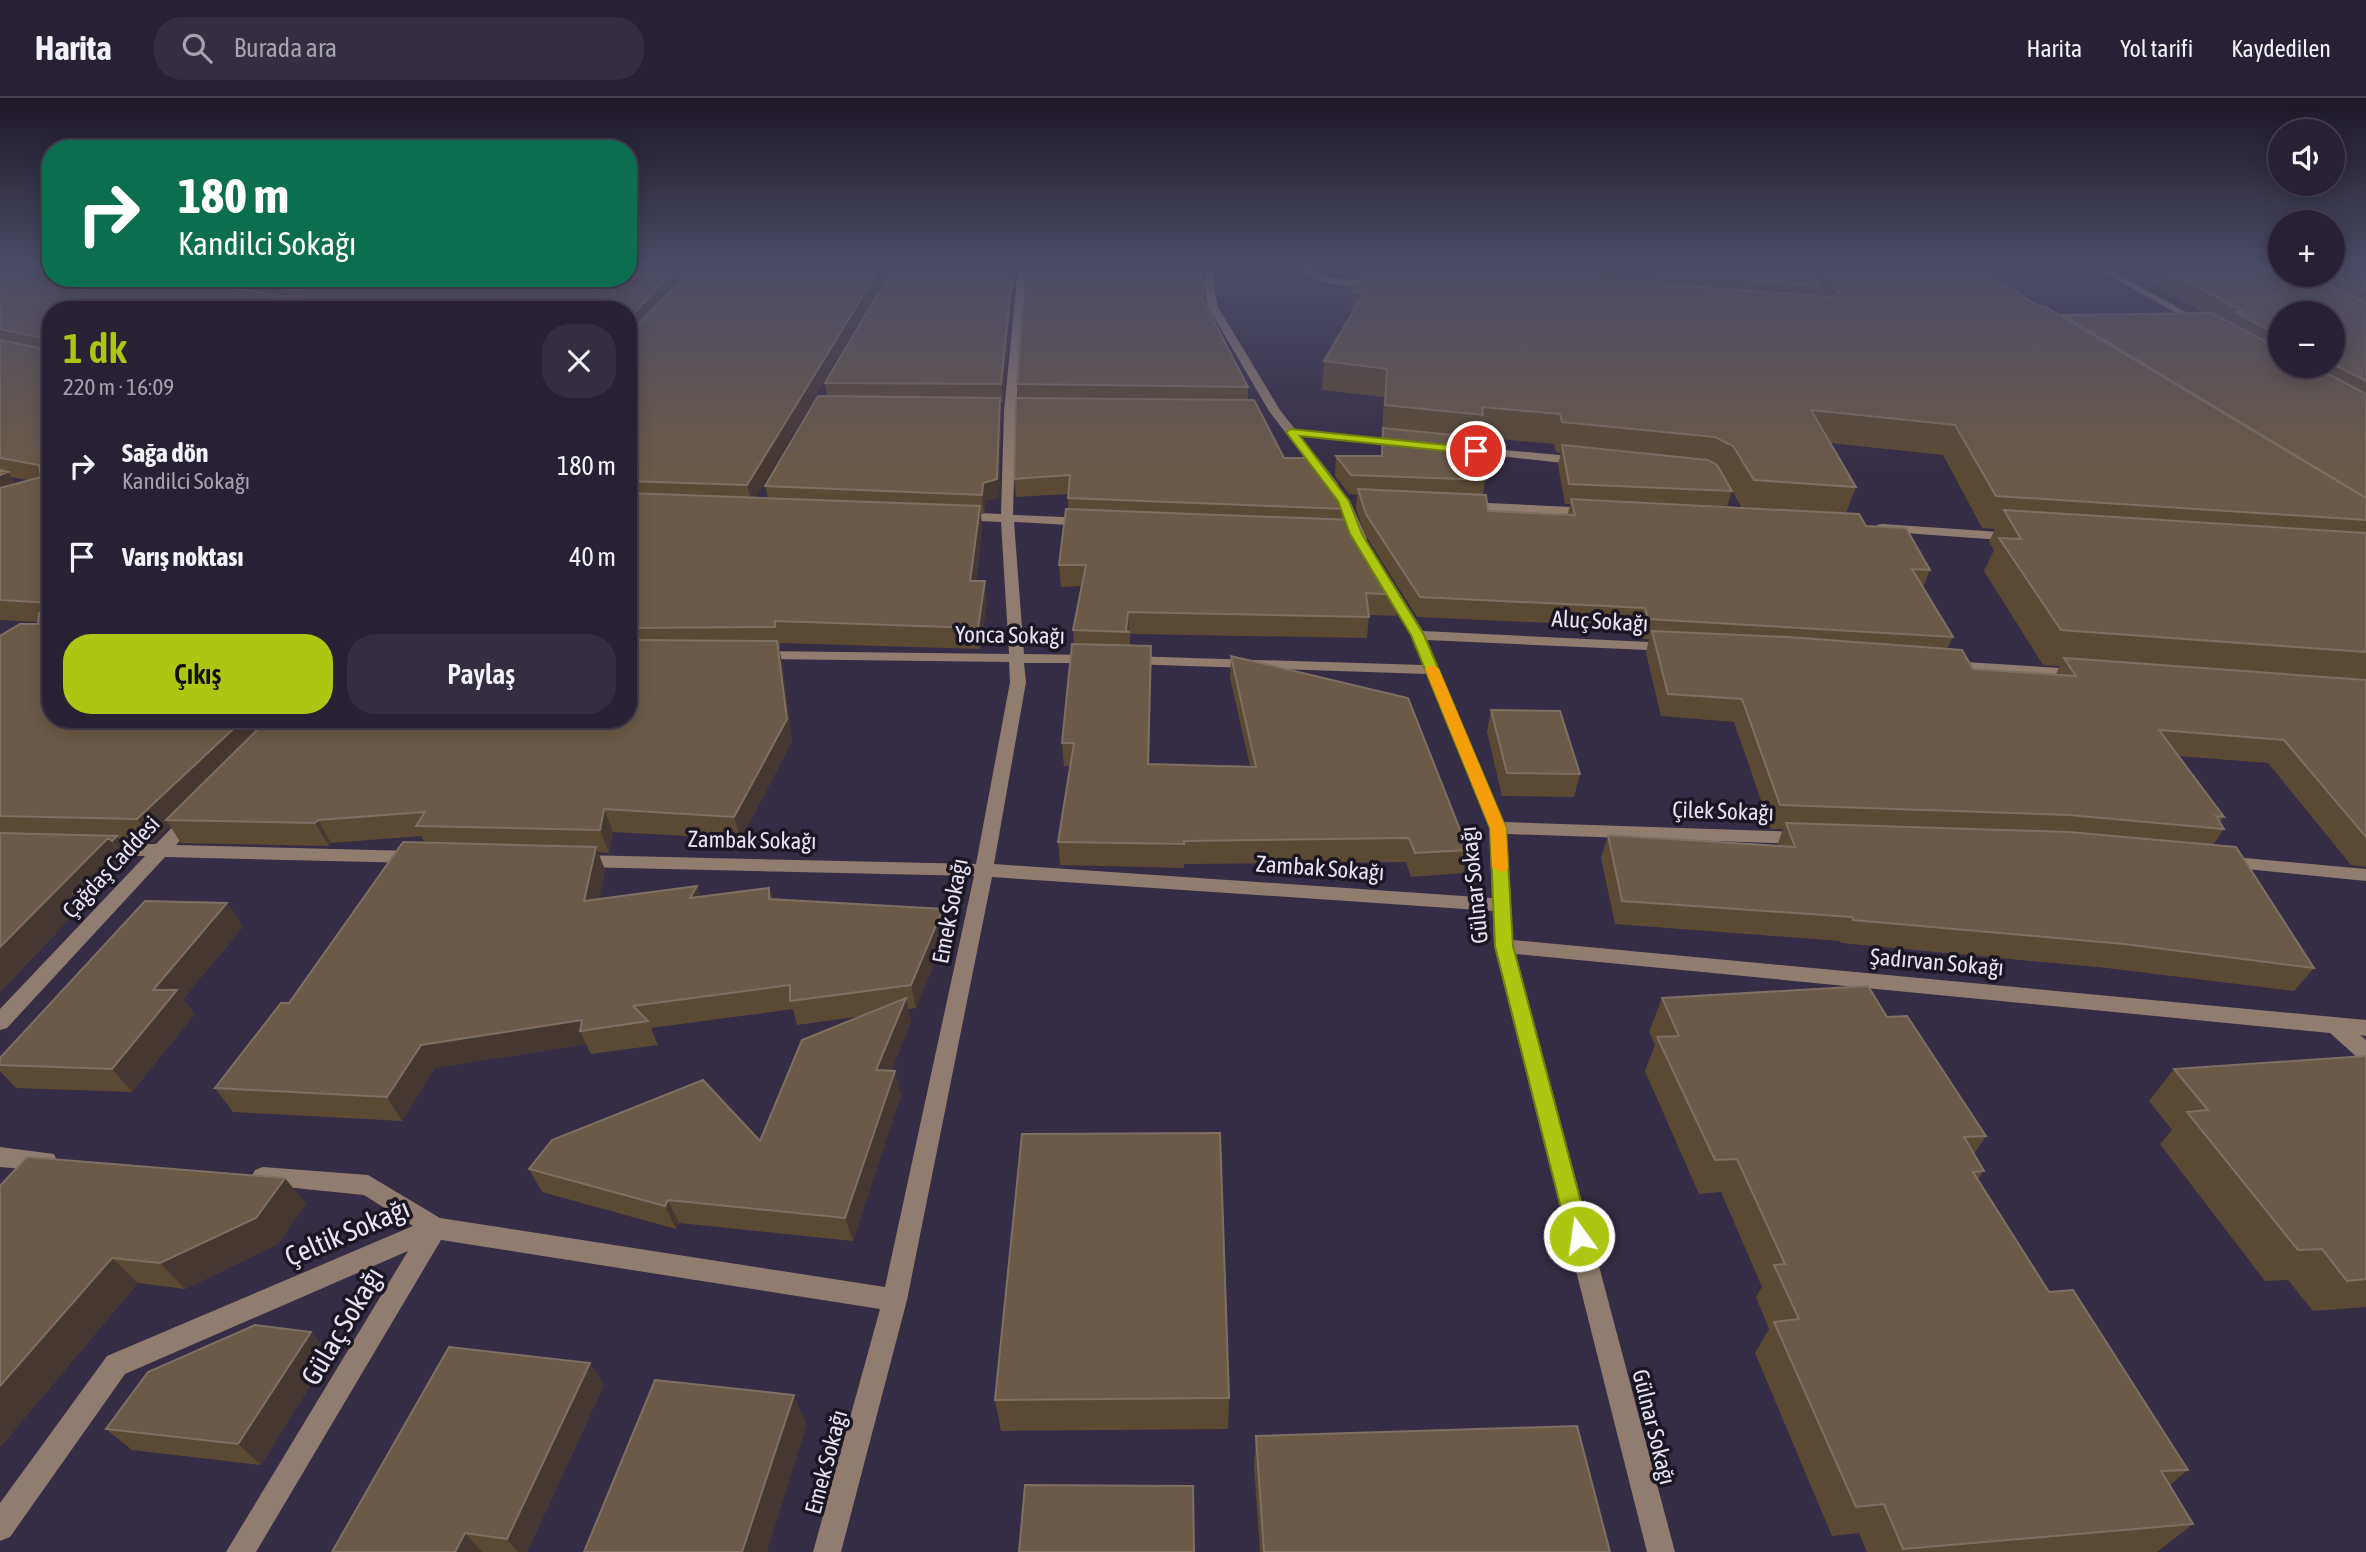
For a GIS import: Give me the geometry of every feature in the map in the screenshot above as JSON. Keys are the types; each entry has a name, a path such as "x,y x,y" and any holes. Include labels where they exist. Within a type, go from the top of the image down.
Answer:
{"street":[{"name":"Emek Sokağı","path":"827,1552 895,1300 984,870 1018,682 1019,657 1007,518 1010,410 1016,336"},
{"name":"Gülnar Sokağı","path":"1228,336 1268,411 1291,432 1350,501 1349,533 1373,562 1418,635 1498,828 1504,946 1661,1552"},
{"path":"1291,432 1415,444"},
{"path":"1442,447 1592,462"},
{"path":"1453,506 1603,512"},
{"path":"938,516 1105,523"},
{"path":"1864,527 2032,538"},
{"name":"Aluç Sokağı","path":"1418,635 1682,647"},
{"name":"Yonca Sokağı","path":"740,655 1019,657 1432,670"},
{"path":"1933,663 2087,675"},
{"name":"Çağdaş Caddesi","path":"0,1023 158,851 206,804"},
{"name":"Çilek Sokağı","path":"1498,828 1818,839"},
{"path":"92,849 438,857"},
{"name":"Zambak Sokağı","path":"564,860 984,870 1503,905"},
{"path":"2204,860 2366,875"},
{"name":"Şadırvan Sokağı","path":"1504,946 2366,1028"},
{"path":"2335,1025 2366,1054"},
{"path":"0,1157 68,1163"},
{"path":"245,1176 368,1185 435,1228"},
{"name":"Çeltik Sokağı","path":"0,1527 116,1365 435,1228 895,1300"},
{"name":"Gülaç Sokağı","path":"240,1552 435,1228"}],"building":[{"path":"637,336 838,336 747,485 637,481"},
{"path":"853,336 1006,336 1001,384 825,383"},
{"path":"1021,336 1222,336 1248,387 1017,384"},
{"path":"1339,336 2094,336 2366,498 2366,520 1996,496 1955,425 1811,410 1856,487 1754,480 1733,446 1715,437 1562,422 1560,414 1482,407 1483,415 1385,405 1387,369 1324,361"},
{"path":"2098,336 2255,336 2268,343 2268,378 2336,378 2366,394 2366,498"},
{"path":"2345,336 2366,336 2366,381 2345,370"},
{"path":"0,340 42,347 42,602 0,600 0,488 41,477 39,465 0,458"},
{"path":"818,396 1000,398 997,479 983,483 982,495 765,486"},
{"path":"1016,398 1254,400 1284,458 1317,458 1337,484 1346,509 1068,498 1070,475 1014,479"},
{"path":"1383,428 1482,438 1485,480 1351,475 1336,456 1382,456"},
{"path":"1562,445 1708,460 1717,465 1732,491 1569,484"},
{"path":"1358,489 1486,495 1488,511 1575,515 1571,499 1859,514 1866,526 1906,528 1930,570 1912,569 1953,637 1648,619 1645,608 1420,597 1366,514"},
{"path":"637,493 980,506 970,581 985,581 978,628 775,621 775,627 637,628"},
{"path":"1066,509 1352,520 1399,595 1366,593 1369,617 1128,612 1126,631 1130,632 1073,630 1086,565 1059,565"},
{"path":"2004,510 2366,533 2366,652 2061,630 1999,538 2021,539"},
{"path":"42,611 42,728 234,728 137,819 0,816 0,636 20,624 38,624 39,613"},
{"path":"1652,631 1788,637 1962,650 1973,669 2076,676 2064,658 2366,680 2366,837 2284,740 2159,730 2224,817 2216,816 2224,829 2069,815 1780,805 1742,699 1668,694"},
{"path":"637,640 777,641 787,719 734,817 604,809 600,830 416,826 425,812 318,820 315,823 166,820 259,728 637,728"},
{"path":"1072,644 1151,646 1148,764 1256,767 1231,656 1408,698 1468,850 1415,853 1409,838 1184,841 1184,844 1058,842 1074,743 1062,743"},
{"path":"1491,710 1560,711 1580,774 1507,773"},
{"path":"1786,823 2069,832 2236,847 2314,968 2124,944 1853,920 1852,917 1622,901 1608,835 1795,847"},
{"path":"0,833 117,836 112,841 108,838 0,947"},
{"path":"403,842 596,847 584,901 697,886 690,898 769,888 769,899 943,909 911,985 790,1001 790,985 633,1006 648,1021 580,1031 582,1020 421,1045 387,1097 215,1088 281,1003 289,1003"},
{"path":"145,901 227,903 153,990 177,990 112,1069 0,1065 0,1058"},
{"path":"1868,986 1887,1017 1907,1016 1986,1136 1964,1137 1984,1171 1973,1172 2049,1292 2073,1290 2188,1470 2161,1471 2193,1524 1903,1549 1884,1504 1856,1507 1774,1322 1799,1319 1774,1265 1785,1264 1737,1159 1715,1160 1657,1037 1679,1036 1662,998"},
{"path":"906,998 876,1070 895,1071 845,1218 668,1200 665,1206 529,1169 552,1140 703,1080 760,1141 802,1040"},
{"path":"2366,1056 2366,1279 2347,1281 2322,1249 2298,1250 2187,1112 2208,1110 2174,1069"},
{"path":"1220,1133 1229,1398 995,1400 1022,1134"},
{"path":"27,1157 285,1178 256,1218 160,1263 112,1258 0,1386 0,1186"},
{"path":"255,1325 311,1332 238,1444 106,1429 148,1372"},
{"path":"449,1347 590,1363 507,1539 465,1533 455,1552 332,1552"},
{"path":"655,1380 794,1395 742,1552 584,1552"},
{"path":"1577,1426 1610,1552 1264,1552 1256,1436"},
{"path":"1025,1485 1193,1486 1194,1552 1019,1552"}],"slow traffic":[{"path":"1432,669 1498,828 1500,867"}],"route":[{"path":"1476,451 1291,432 1343,501 1356,534 1418,635 1498,828 1504,946 1579,1236"}]}
